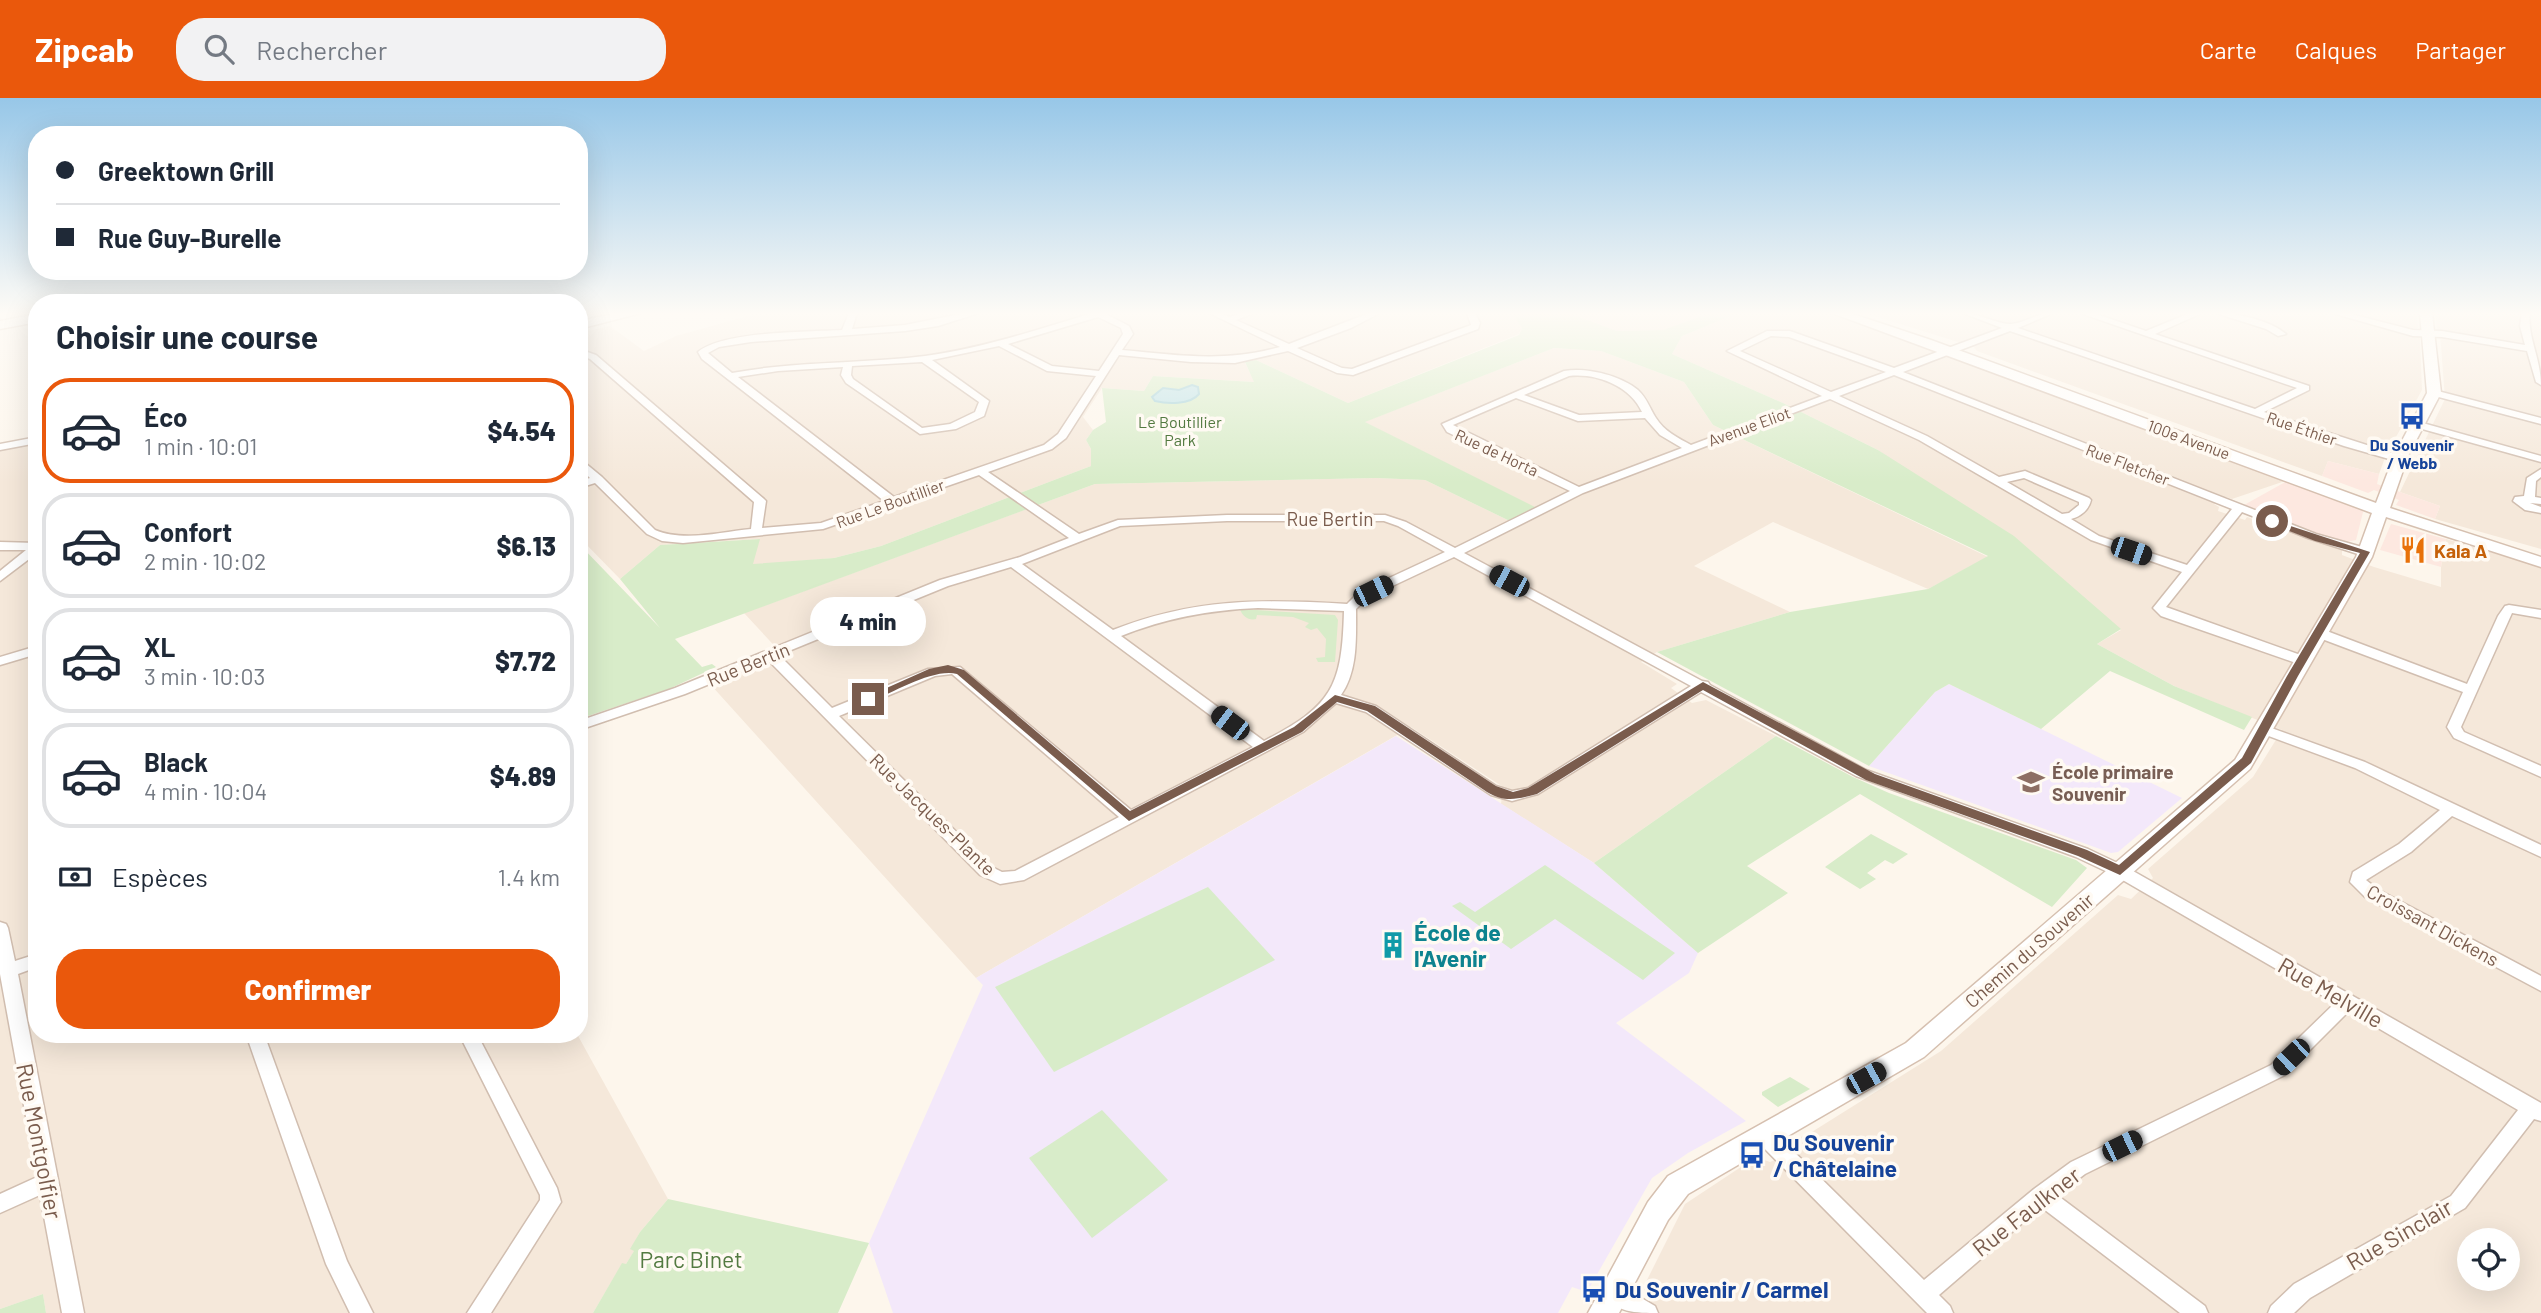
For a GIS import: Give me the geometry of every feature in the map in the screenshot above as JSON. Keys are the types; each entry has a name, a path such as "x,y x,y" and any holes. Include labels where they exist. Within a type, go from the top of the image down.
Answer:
{"street":[{"path":"608,370 760,501 756,533"},
{"path":"722,370 893,502"},
{"path":"730,376 763,370"},
{"path":"847,370 849,381 920,431 952,427 980,414 984,401 940,370"},
{"path":"1056,370 1102,374"},
{"name":"Rue Le Boutillier","path":"588,470 651,532 662,537 683,539 830,525 1056,442 1105,370"},
{"path":"1337,370 1359,372 1365,370"},
{"name":"Rue Fletcher","path":"1774,370 1832,395"},
{"name":"Rue Fletcher","path":"1887,370 2318,539 2365,552"},
{"name":"Avenue Eliot","path":"1455,552 1579,491 1899,370"},
{"name":"100e Avenue","path":"2009,370 2381,507 2541,555"},
{"name":"Rue Éthier","path":"2132,370 2356,447 2400,459"},
{"path":"2252,370 2306,388 2256,412"},
{"name":"Chemin du Souvenir","path":"1608,1303 1658,1211 1678,1185 1915,1050 2243,764 2365,552 2400,459 2434,393 2433,370"},
{"name":"Rue de Horta","path":"1579,491 1446,427 1451,421 1567,373 1584,372 1633,391 1661,432 1689,448"},
{"path":"2434,393 2541,421"},
{"path":"1516,395 1578,418 1648,415"},
{"path":"1832,395 1923,438 2095,538 2188,570"},
{"path":"2419,425 2541,458"},
{"path":"0,447 28,442"},
{"path":"980,471 1077,538"},
{"path":"2541,472 2531,480 2535,499 2519,499 2529,508 2541,510"},
{"path":"1998,481 2025,474 2085,500 2084,506 2073,515 2061,518"},
{"path":"588,482 598,479"},
{"name":"100e Avenue","path":"2381,507 2438,532 2541,562"},
{"path":"2239,508 2159,606 2161,610 2301,660"},
{"name":"Rue Bertin","path":"588,723 660,699 944,583 1013,563 1118,523 1369,516 1397,522 1455,552 1870,777 2082,853 2120,871"},
{"path":"0,546 28,547"},
{"path":"1455,552 1363,595 1350,608 1346,674 1335,698 1371,709 1501,795 1513,796 1533,791 1703,685"},
{"path":"0,577 28,554"},
{"path":"1013,563 1263,747"},
{"path":"1112,635 1153,618 1202,607 1247,604 1350,608"},
{"path":"2541,614 2509,609 2454,727 2459,735 2541,772"},
{"path":"2319,633 2470,690"},
{"path":"0,661 28,653"},
{"name":"Rue Jacques-Plante","path":"771,655 986,871 1000,878 1026,873 1298,729 1335,698"},
{"path":"831,714 933,672 955,670 1129,817"},
{"path":"2263,729 2360,765 2541,852"},
{"name":"Croissant Dickens","path":"2450,809 2405,848 2359,876 2358,882 2371,893 2541,984"},
{"name":"Rue Melville","path":"2120,871 2536,1110"},
{"name":"Rue Montgolfier","path":"0,928 73,1313"},
{"path":"8,971 28,963"},
{"name":"Rue Faulkner","path":"1922,1295 2040,1195 2078,1168 2278,1070 2347,1002"},
{"path":"258,1043 337,1264 362,1313"},
{"path":"473,1043 550,1194 551,1202 478,1313"},
{"name":"Rue Sinclair","path":"2279,1313 2302,1291 2458,1202 2536,1110"},
{"path":"1764,1135 1942,1313"},
{"path":"0,1204 47,1182"},
{"path":"2040,1195 2197,1313"},
{"path":"1608,1303 1647,1313"}],"shaded area":[{"path":"588,370 1249,370 1255,382 1153,376 1144,391 1102,388 1083,417 1093,430 1086,440 1091,449 1091,466 881,546 834,558 752,565 759,539 660,545 620,579 588,546"},
{"path":"1277,370 1431,370 1348,403"},
{"path":"1498,370 1651,370 1684,382 1713,425 1988,557 1928,589 1773,522 1694,566 1790,612 1657,652 1641,662 1677,684 1671,688 1692,703 1706,700 1776,736 1594,863 1501,804 1503,787 1411,727 976,978 710,684 783,655 744,613 1095,484 1376,478 1425,480 1516,524 1386,434 1364,422"},
{"path":"1708,370 1990,370 2288,480 2232,499 2226,497 2214,504 2219,507 2218,511 2245,520 2247,517 2342,550 2342,555 2374,567 2441,587 2446,539 2541,567 2541,1313 1642,1313 1650,1297 1643,1288 1685,1204 1756,1157 1770,1162 1797,1150 1794,1139 1807,1135 1941,1051 2118,895 2131,899 2153,878 2148,869 2253,777 2282,730 2174,686 2097,644 2121,630 1878,450"},
{"path":"2029,370 2421,370 2422,390 2386,455 2379,474 2328,461 2322,476"},
{"path":"2443,370 2541,370 2541,549 2435,519 2440,506 2400,492 2445,399"},
{"path":"28,445 28,1043 582,1043 668,1199 640,1232 631,1249 635,1250 626,1264 622,1264 593,1313 46,1313 43,1294 0,1309 0,450"},
{"path":"2328,461 2379,474 2377,484 2440,506 2435,519 2396,505 2399,500 2374,490 2368,493 2322,476"},
{"path":"2289,480 2364,508 2356,540 2346,542 2321,535 2244,505"},
{"path":"2391,524 2446,539 2441,567 2380,550"},
{"name":"École primaire Souvenir","path":"1949,684 2182,798 2118,852 2111,853 1869,766 1935,692"},
{"path":"1396,736 1594,863 1698,953 1689,973 1616,1023 1746,1121 1688,1153 1652,1178 1587,1292 1572,1287 1558,1313 893,1313 869,1243 983,985 976,978"}],"green space":[{"name":"Le Boutillier Park","path":"1248,370 1277,370 1348,403 1432,370 1499,370 1365,422 1543,511 1516,524 1425,480 1376,478 1095,484 675,639 702,667 712,664 716,667 669,689 588,716 588,553 660,628 620,579 660,545 760,539 753,564 834,558 881,546 1091,466 1091,449 1086,440 1093,430 1106,422 1102,388 1144,391 1153,376 1254,382"},
{"path":"1651,370 1708,370 1878,450 2014,536 2121,629 2097,644 2174,686 2252,717 2244,730 2110,671 2041,729 1949,684 1935,692 1869,766 1657,652 1790,612 1928,589 1988,556 1713,425 1684,382"},
{"path":"1240,609 1335,615 1338,620 1335,662 1318,662 1316,658 1325,657 1326,639 1317,628 1311,630 1305,627 1309,623 1293,617 1257,615 1256,619 1251,619 1244,616"},
{"path":"1776,736 1889,793 2076,860 2087,868 2052,907 1860,794 1747,866 1788,893 1698,953 1594,863"},
{"path":"1871,834 1908,854 1893,864 1885,860 1867,873 1876,879 1860,889 1825,867"},
{"path":"1545,865 1675,953 1643,980 1555,919 1511,949 1452,906 1460,902 1475,912"},
{"path":"1208,887 1275,960 1054,1072 995,987"},
{"path":"1790,1077 1810,1089 1778,1107 1762,1095 1762,1092"},
{"path":"1102,1110 1168,1180 1092,1238 1029,1158"},
{"name":"Parc Binet","path":"668,1199 869,1243 838,1313 593,1313 622,1263 626,1264 634,1251 630,1249 640,1232"},
{"path":"43,1294 46,1313 0,1313 0,1309"}],"water":[{"path":"1192,385 1198,387 1199,394 1190,400 1166,403 1155,401 1152,397 1163,388 1179,390"}],"place":[{"name":"Du Souvenir / Webb","path":"2412,416"},
{"name":"Kala A","path":"2413,550"},
{"name":"École primaire Souvenir","path":"2031,782"},
{"name":"École de l'Avenir","path":"1393,945"},
{"name":"Du Souvenir / Châtelaine","path":"1752,1155"},
{"name":"Du Souvenir / Carmel","path":"1594,1289"}],"route":[{"path":"868,699 933,672 948,669 961,672 1129,817 1298,729 1335,698 1371,709 1501,795 1522,796 1703,685 1870,777 2082,853 2120,871 2247,760 2292,676 2365,552 2318,539 2272,521"}]}
